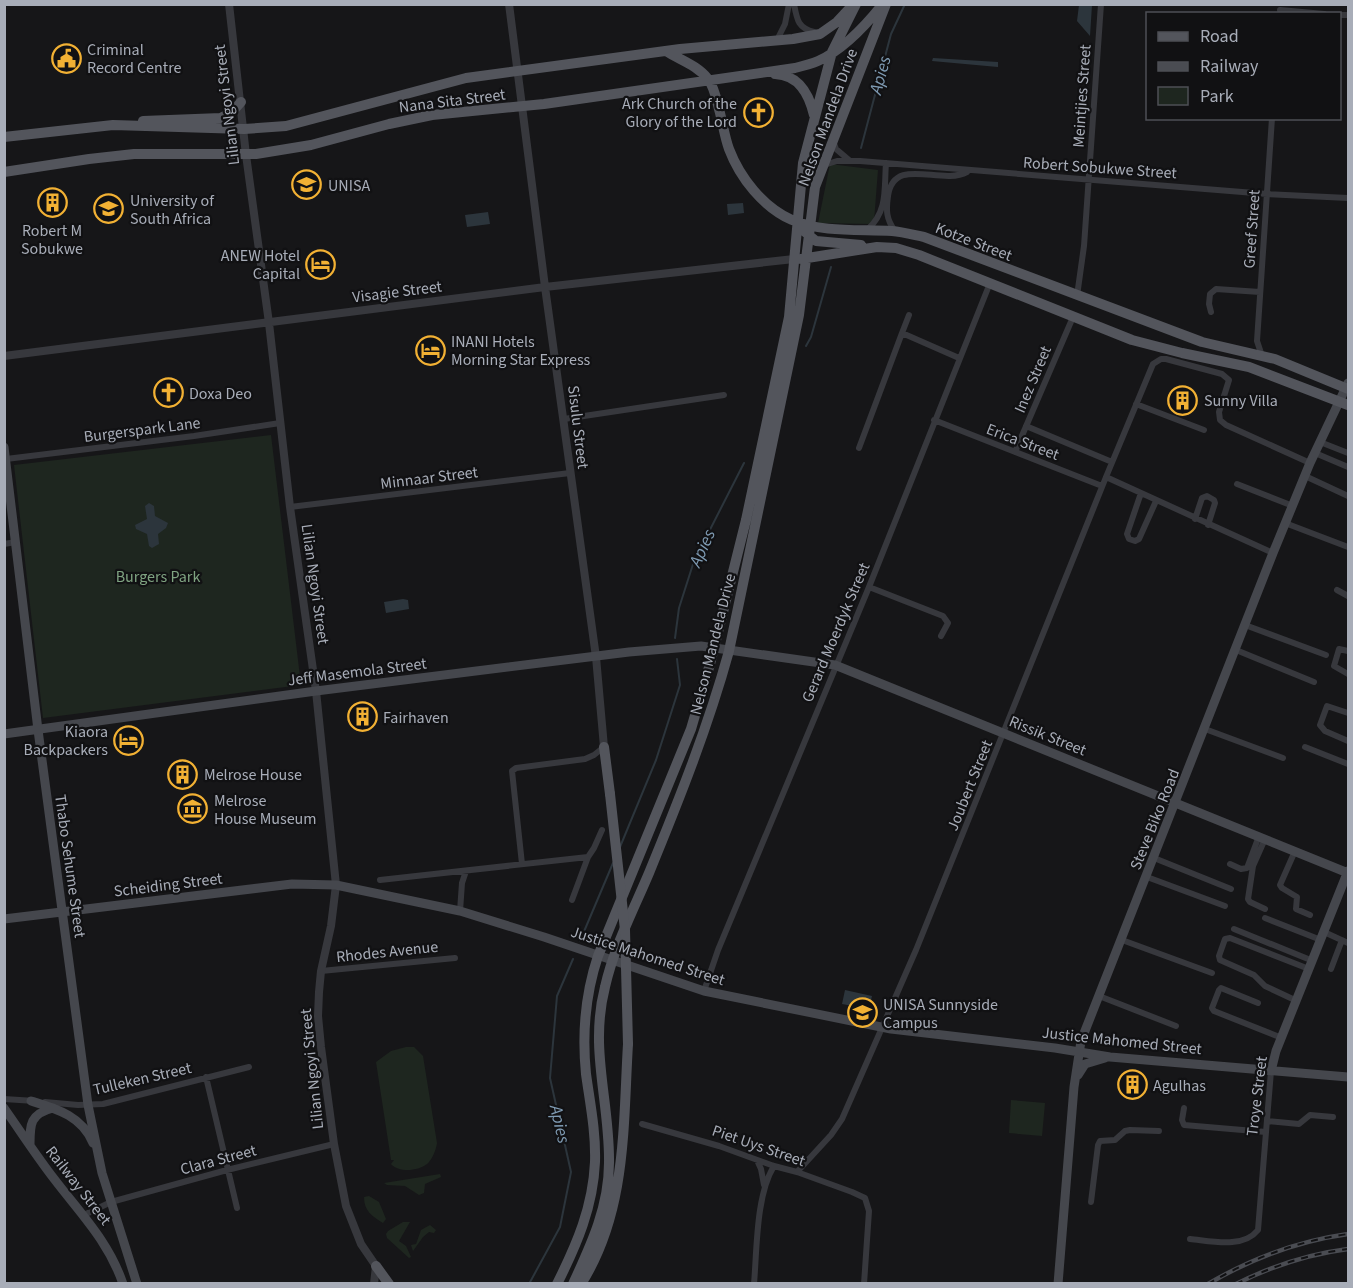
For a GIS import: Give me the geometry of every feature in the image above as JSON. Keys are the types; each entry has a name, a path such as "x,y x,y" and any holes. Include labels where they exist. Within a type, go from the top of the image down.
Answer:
{"main road":[{"name":"Nana Sita Street","path":"4,137 113,125 244,129 302,123 466,78 666,51 776,41 820,34 837,22 855,4"},
{"name":"Nelson Mandela Drive","path":"556,1284 583,1229 592,1193 595,1136 586,1076 584,1028 588,992 598,956 691,729 714,648 746,520 789,317 803,163 832,52 855,4"},
{"name":"Nana Sita Street","path":"4,172 134,154 246,155 311,145 432,115 521,106 795,68 818,61 832,52 863,28 884,4"},
{"name":"Nelson Mandela Drive","path":"573,1284 600,1221 608,1178 609,1137 599,1067 598,1036 600,1010 611,961 694,760 729,651 797,326 815,187 884,4"},
{"path":"666,51 696,67 709,80"},
{"path":"738,76 770,74 789,77 804,88 814,115"},
{"name":"Kotze Street","path":"709,80 714,89 729,147 745,180 768,205 809,231 867,230 924,237 1202,342 1262,356 1348,387"},
{"path":"113,125 160,119 221,118 232,112 241,102"},
{"path":"809,231 820,242 877,246"},
{"name":"Kotze Street","path":"794,259 877,246 896,248 1154,346 1249,367 1344,403"},
{"name":"Steve Biko Road","path":"1058,1284 1078,1051 1273,553 1310,463 1344,403 1348,387"},
{"name":"Thabo Sehume Street","path":"4,447 38,730 88,1105 102,1173 137,1284"},
{"name":"Jeff Masemola Street","path":"4,734 316,691 678,647 714,648 729,651"},
{"name":"Rissik Street","path":"729,651 835,665 1348,872"},
{"path":"581,1284 599,1250 615,1204 623,1130 628,1044 625,930 604,747"},
{"name":"Troye Street","path":"1271,1071 1348,872"},
{"name":"Scheiding Street","path":"4,919 292,884 336,885"},
{"name":"Justice Mahomed Street","path":"336,885 460,911 704,991 883,1028 1110,1056 1348,1077"},
{"path":"1074,1088 1080,1070 1085,1064 1110,1056"},
{"path":"31,1101 69,1115 81,1124 92,1140 102,1173"},
{"name":"Railway Street","path":"4,1108 54,1180 84,1215 110,1253 123,1284"},
{"path":"30,1144 30,1128 34,1118 45,1110 53,1108"},
{"path":"376,1266 389,1284"},
{"path":"131,1284 133,1272"}],"street":[{"name":"Lilian Ngoyi Street","path":"229,4 290,507 316,691 336,885 331,926 321,971 318,1016 334,1144 346,1206 352,1226 376,1266"},
{"name":"Sisulu Street","path":"509,4 596,657 604,747"},
{"path":"776,41 784,24 789,4"},
{"path":"794,4 798,24 802,28 820,34"},
{"name":"Meintjies Street","path":"1077,296 1084,246 1101,4"},
{"path":"1280,9 1306,12"},
{"name":"Greef Street","path":"1262,356 1257,341 1272,120"},
{"path":"833,140 836,149 849,161"},
{"name":"Robert Sobukwe Street","path":"824,165 849,161 886,163 1267,194 1348,198"},
{"path":"867,230 876,222 881,213 886,163"},
{"path":"895,232 888,220 887,210 891,185 898,176 908,174 957,176 968,171"},
{"name":"Visagie Street","path":"4,356 545,287 794,259"},
{"name":"Gerard Moerdyk Street","path":"704,991 718,950 869,587 990,283"},
{"path":"1211,312 1210,294 1216,289 1260,292"},
{"path":"859,448 909,315"},
{"name":"Inez Street","path":"1015,452 1073,316"},
{"path":"902,333 959,358"},
{"path":"1246,353 1257,341"},
{"name":"Joubert Street","path":"797,1172 831,1135 842,1119 883,1028 1102,486 1151,368 1156,361 1166,359 1222,374 1229,380 1219,412 1220,420 1226,425 1310,463"},
{"path":"564,419 724,395"},
{"path":"1136,404 1204,430"},
{"name":"Erica Street","path":"934,420 1102,486"},
{"name":"Burgerspark Lane","path":"6,459 280,423"},
{"path":"1026,426 1112,462"},
{"path":"1320,442 1348,453"},
{"path":"1315,453 1348,467"},
{"name":"Minnaar Street","path":"290,507 570,473"},
{"path":"1305,476 1348,496"},
{"path":"1106,477 1273,553"},
{"path":"1237,484 1293,506"},
{"path":"1141,493 1127,534 1129,539 1139,539 1156,501"},
{"path":"1195,519 1202,498 1207,496 1215,503 1208,525"},
{"path":"1285,524 1348,546"},
{"path":"4,544 16,542"},
{"path":"869,587 943,615 948,623 941,636"},
{"path":"1337,590 1348,596"},
{"path":"1245,625 1326,656"},
{"path":"1348,651 1340,649 1334,666 1348,674"},
{"path":"1236,650 1314,682"},
{"path":"1348,713 1328,706 1320,725 1325,731 1348,741"},
{"path":"1205,729 1283,758"},
{"path":"522,864 512,771 516,768 585,759 604,747"},
{"path":"1305,747 1348,766"},
{"path":"1316,756 1348,766"},
{"path":"572,900 588,857 602,830"},
{"path":"1230,864 1242,869 1247,868 1262,838"},
{"path":"1262,838 1253,866 1248,898 1250,902 1265,909"},
{"path":"1295,851 1281,886 1297,896 1296,909 1310,915"},
{"path":"381,880 588,857"},
{"path":"1154,858 1231,889"},
{"path":"460,911 462,883 466,871"},
{"path":"1147,877 1225,906"},
{"path":"1265,918 1345,941 1330,969"},
{"path":"1234,929 1311,965"},
{"path":"1297,1001 1265,986 1254,975 1220,960 1219,956 1225,939 1230,938 1311,965"},
{"path":"1122,940 1212,973"},
{"name":"Rhodes Avenue","path":"321,971 455,958"},
{"path":"1258,1003 1221,988 1212,1008 1214,1011 1282,1038"},
{"path":"1099,996 1176,1026"},
{"name":"Tulleken Street","path":"4,1099 88,1105 120,1100 249,1067"},
{"name":"Troye Street","path":"1190,1239 1232,1243 1252,1236 1258,1230 1271,1071"},
{"path":"206,1077 237,1208"},
{"path":"1184,1108 1182,1120 1184,1125 1266,1132"},
{"path":"1267,1121 1299,1124 1310,1115 1333,1117"},
{"name":"Piet Uys Street","path":"642,1124 699,1139 865,1198 870,1211 864,1284"},
{"path":"1091,1202 1100,1141 1115,1140 1125,1131 1130,1130 1159,1131"},
{"name":"Clara Street","path":"84,1215 111,1202 334,1144"},
{"path":"754,1284 764,1185 761,1169 756,1160"},
{"path":"764,1185 774,1166"},
{"path":"374,1284 376,1266"}],"green space":[{"path":"830,164 878,170 874,221 870,224 818,223"},
{"name":"Burgers Park","path":"271,435 301,685 43,718 14,465"},
{"path":"414,1047 423,1056 437,1143 434,1155 427,1164 409,1170 399,1169 391,1164 394,1160 391,1160 376,1062 391,1051"},
{"path":"1011,1100 1045,1103 1042,1136 1009,1133"},
{"path":"440,1174 441,1177 425,1184 424,1193 419,1195 405,1186 384,1183"},
{"path":"369,1196 379,1202 386,1219 383,1223 367,1210 364,1197"},
{"path":"403,1222 410,1222 399,1241 406,1246 411,1257 409,1258 387,1238 386,1234"},
{"path":"430,1225 436,1230 423,1237 413,1251 411,1245 416,1244 421,1230"}],"shaded area":[{"path":"1079,5 1092,5 1090,36 1077,21"},
{"path":"933,58 998,62 998,67 932,61"},
{"path":"743,203 744,213 728,215 727,204"},
{"path":"488,212 490,224 467,227 465,215"},
{"path":"149,503 154,506 155,516 168,523 166,528 158,534 159,544 152,548 149,546 147,534 136,529 135,525 147,519 145,506"},
{"path":"408,600 409,609 386,613 384,602"},
{"path":"845,990 872,996 869,1009 842,1004"}],"waterway":[{"name":"Apies","path":"861,148 891,34 905,4"},
{"name":"Apies","path":"806,346 811,337 831,267"},
{"name":"Apies","path":"675,638 679,608 694,561 744,463"},
{"name":"Apies","path":"620,847 656,760 680,685 677,659"},
{"name":"Apies","path":"580,941 613,863"},
{"name":"Apies","path":"529,1284 560,1227 571,1172 550,1078 557,996 573,959"}],"railway":[{"path":"1208,1284 1241,1266 1276,1252 1311,1241 1348,1234"},
{"path":"1236,1284 1291,1262 1348,1249"}],"place":[{"name":"Criminal Record Centre","path":"66,58"},
{"name":"Ark Church of the Glory of the Lord","path":"758,112"},
{"name":"UNISA","path":"307,185"},
{"name":"Robert M Sobukwe","path":"52,202"},
{"name":"University of South Africa","path":"109,209"},
{"name":"ANEW Hotel Capital","path":"321,264"},
{"name":"INANI Hotels Morning Star Express","path":"430,350"},
{"name":"Doxa Deo","path":"168,393"},
{"name":"Sunny Villa","path":"1183,400"},
{"name":"Fairhaven","path":"362,717"},
{"name":"Kiaora Backpackers","path":"129,740"},
{"name":"Melrose House","path":"183,774"},
{"name":"Melrose House Museum","path":"193,809"},
{"name":"UNISA Sunnyside Campus","path":"862,1013"},
{"name":"Agulhas","path":"1132,1085"}]}
